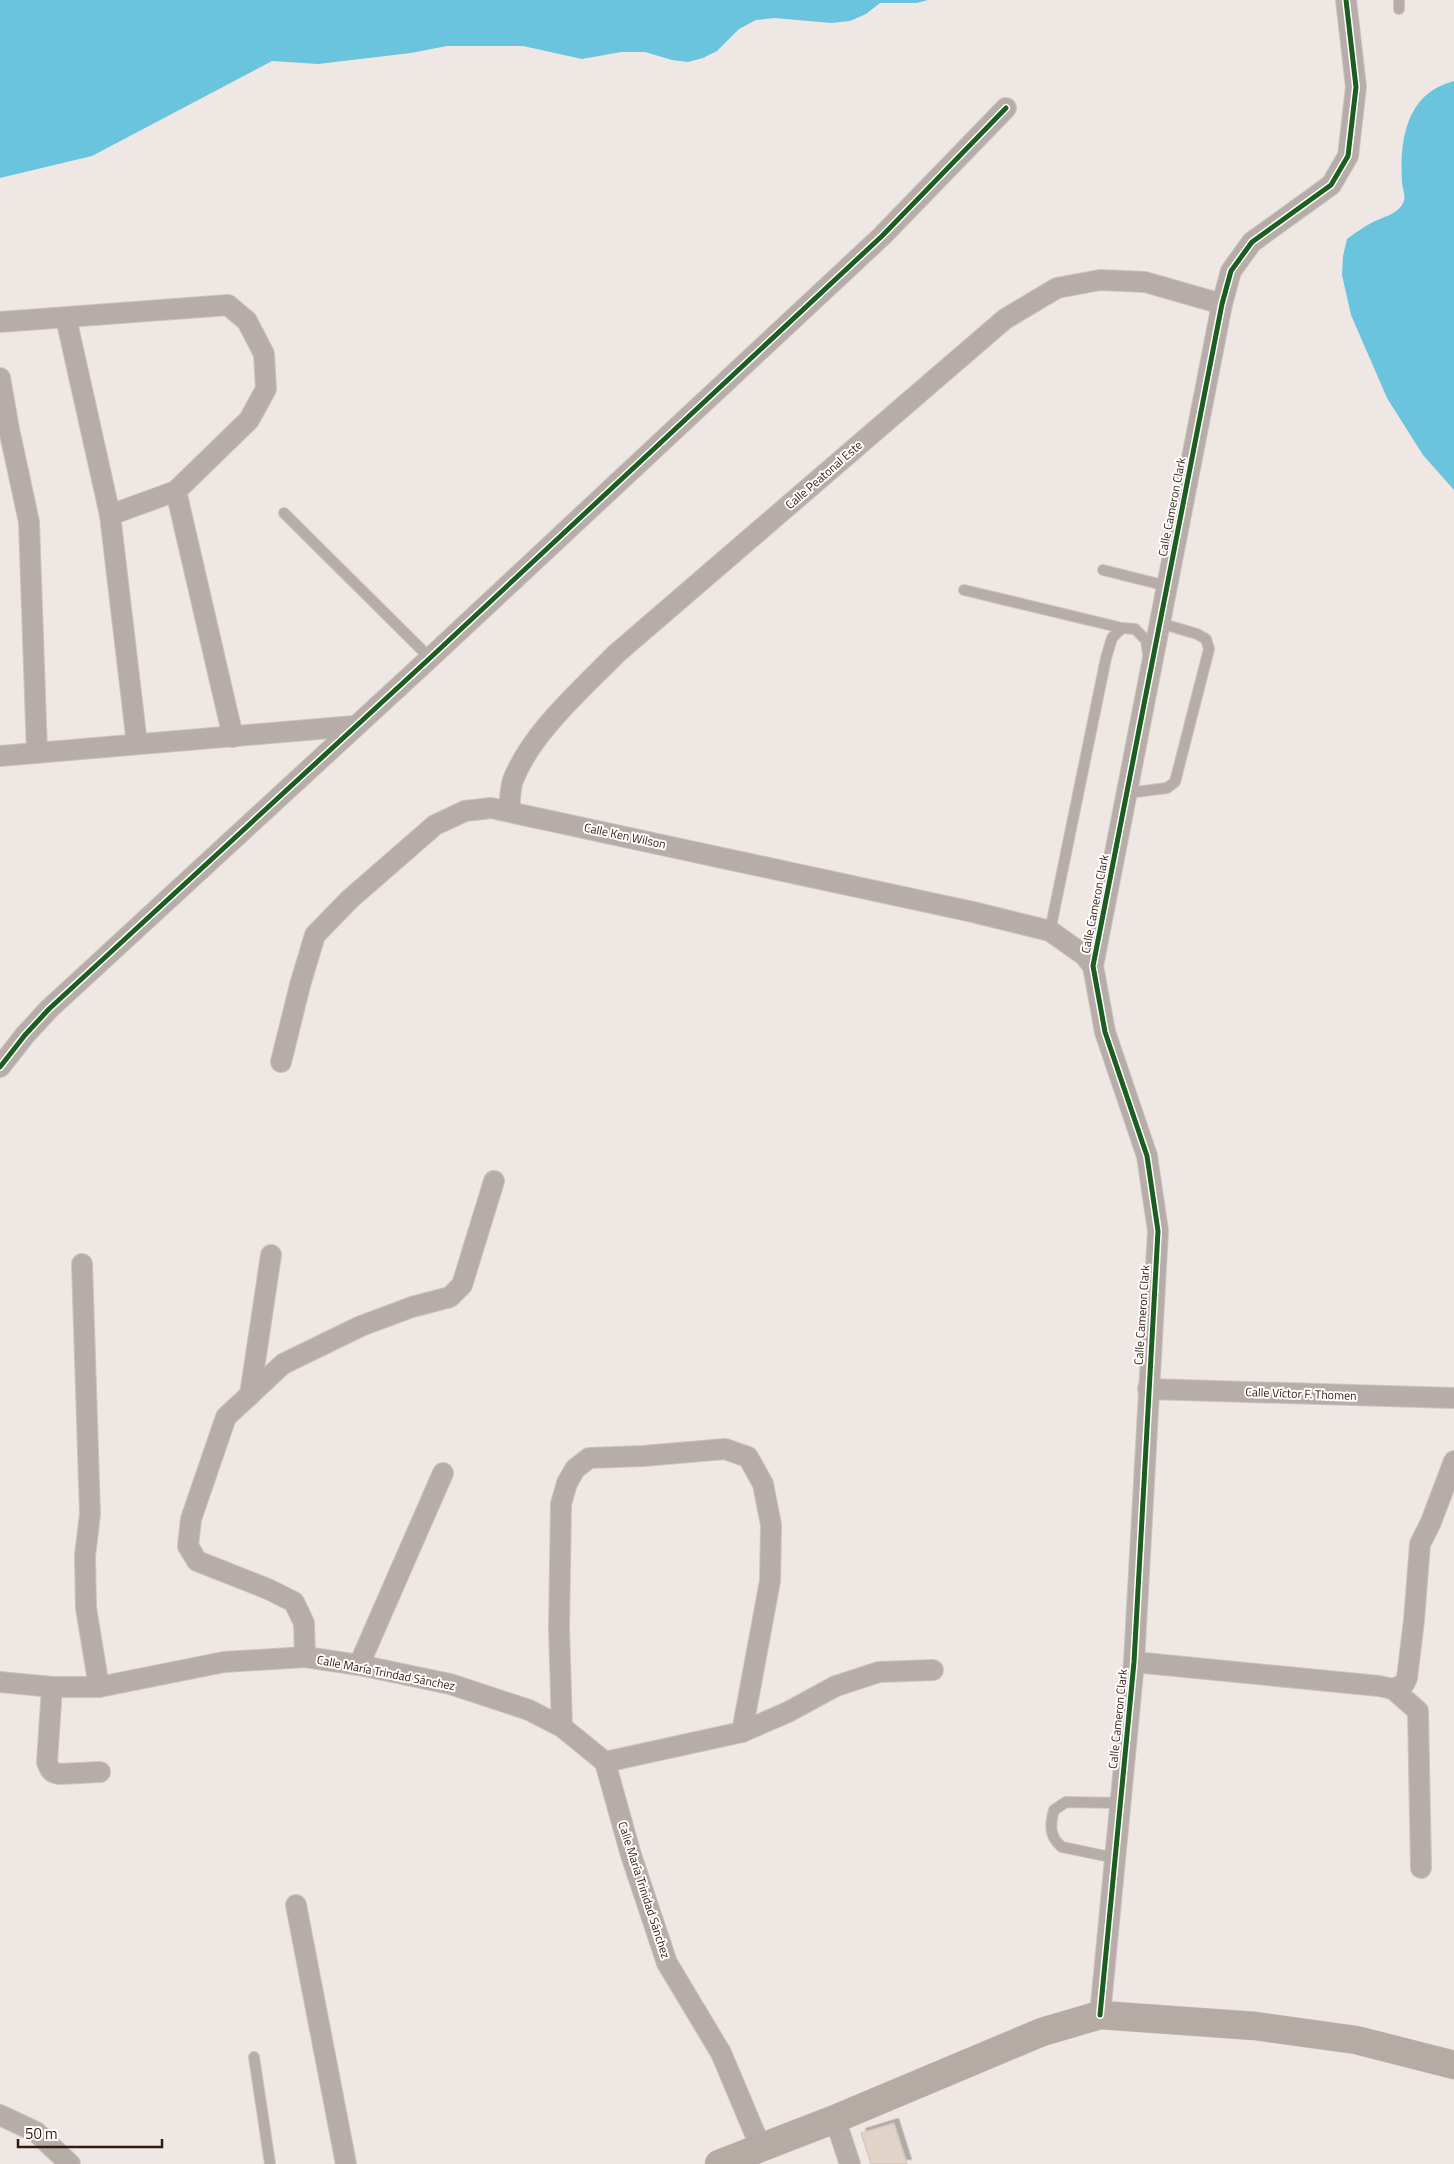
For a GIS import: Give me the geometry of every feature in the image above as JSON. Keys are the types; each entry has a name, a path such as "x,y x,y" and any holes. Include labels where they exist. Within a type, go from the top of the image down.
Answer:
{"main road":[{"path":"719,2164 834,2119 1042,2032 1100,2015 1255,2026 1356,2040 1454,2065"}],"street":[{"name":"Calle Cameron Clark","path":"1100,2015 1134,1662 1158,1230 1147,1156 1105,1032 1093,966 1222,304 1232,271 1252,242 1330,185 1348,156 1356,87 1346,0"},
{"path":"0,1067 48,1009 430,658 882,236 1006,108"},
{"name":"Calle Peatonal Este","path":"509,811 513,781 530,750 561,710 616,654 1005,320 1057,288 1100,280 1145,282 1222,304"},
{"path":"0,322 228,305 247,321 264,354 266,388 249,420 176,490 110,515"},
{"path":"66,318 110,515 137,744"},
{"path":"0,378 4,428 29,522 36,753"},
{"path":"176,490 233,736"},
{"path":"0,756 354,726"},
{"name":"Calle Ken Wilson","path":"281,1062 300,984 315,935 350,899 436,825 465,811 491,808 509,811 973,912 1050,931 1078,950 1093,966"},
{"path":"305,1657 304,1622 294,1602 268,1589 197,1561 188,1546 191,1519 226,1417 283,1364 361,1326 412,1307 450,1297 462,1285 494,1181"},
{"path":"250,1395 271,1256"},
{"path":"82,1264 90,1514 85,1556 86,1608 100,1687"},
{"name":"Calle Víctor F. Thomen","path":"1148,1389 1454,1398"},
{"path":"562,1727 559,1629 561,1504 567,1483 575,1469 589,1458 643,1456 725,1449 748,1457 763,1484 771,1524 770,1581 742,1732"},
{"path":"1393,1689 1404,1684 1409,1669 1420,1544 1432,1522 1454,1461"},
{"path":"359,1665 444,1474"},
{"name":"Calle María Trindad Sánchez","path":"0,1682 52,1687 100,1687 224,1662 305,1657 359,1665 450,1684 529,1710 562,1727 605,1762"},
{"path":"1134,1662 1380,1686 1393,1689 1418,1711 1420,1868"},
{"path":"605,1762 742,1732 788,1712 836,1686 879,1672 933,1670"},
{"path":"52,1687 48,1762 50,1770 60,1774 100,1772"},
{"name":"Calle María Trinidad Sánchez","path":"605,1762 631,1855 668,1963 721,2053 761,2148"},
{"path":"296,1905 346,2164"},
{"path":"0,2115 36,2132 70,2164"},
{"path":"834,2119 850,2164"}],"lane":[{"path":"284,513 430,658"},
{"path":"1103,570 1167,586"},
{"path":"964,590 1122,628 1135,629 1146,640 1150,676"},
{"path":"1127,793 1167,788 1175,782 1208,649 1206,639 1197,634 1160,623"},
{"path":"1050,931 1106,658 1112,638 1122,628"},
{"path":"1115,1858 1062,1847 1055,1842 1051,1822 1054,1810 1066,1802 1120,1803"},
{"path":"254,2057 270,2164"}],"water":[{"path":"0,0 928,0 917,3 880,3 866,14 850,21 831,23 775,18 756,20 739,29 717,51 703,58 688,62 672,60 645,52 621,52 582,59 523,46 447,46 411,53 318,64 272,61 92,156 0,178"},
{"path":"1454,81 1454,490 1423,455 1387,398 1351,315 1342,275 1343,256 1347,239 1369,224 1396,211 1403,202 1403,145 1409,119 1415,108 1433,90"}],"building":[{"path":"894,2123 907,2164 871,2164 861,2133"}],"cycle path":[{"path":"1100,2015 1134,1662 1158,1231 1147,1156 1105,1032 1093,966 1222,304 1231,271 1252,242 1331,185 1348,156 1356,87 1346,0"},
{"path":"0,1067 25,1035 49,1009 430,658 882,236 1006,108"}]}
